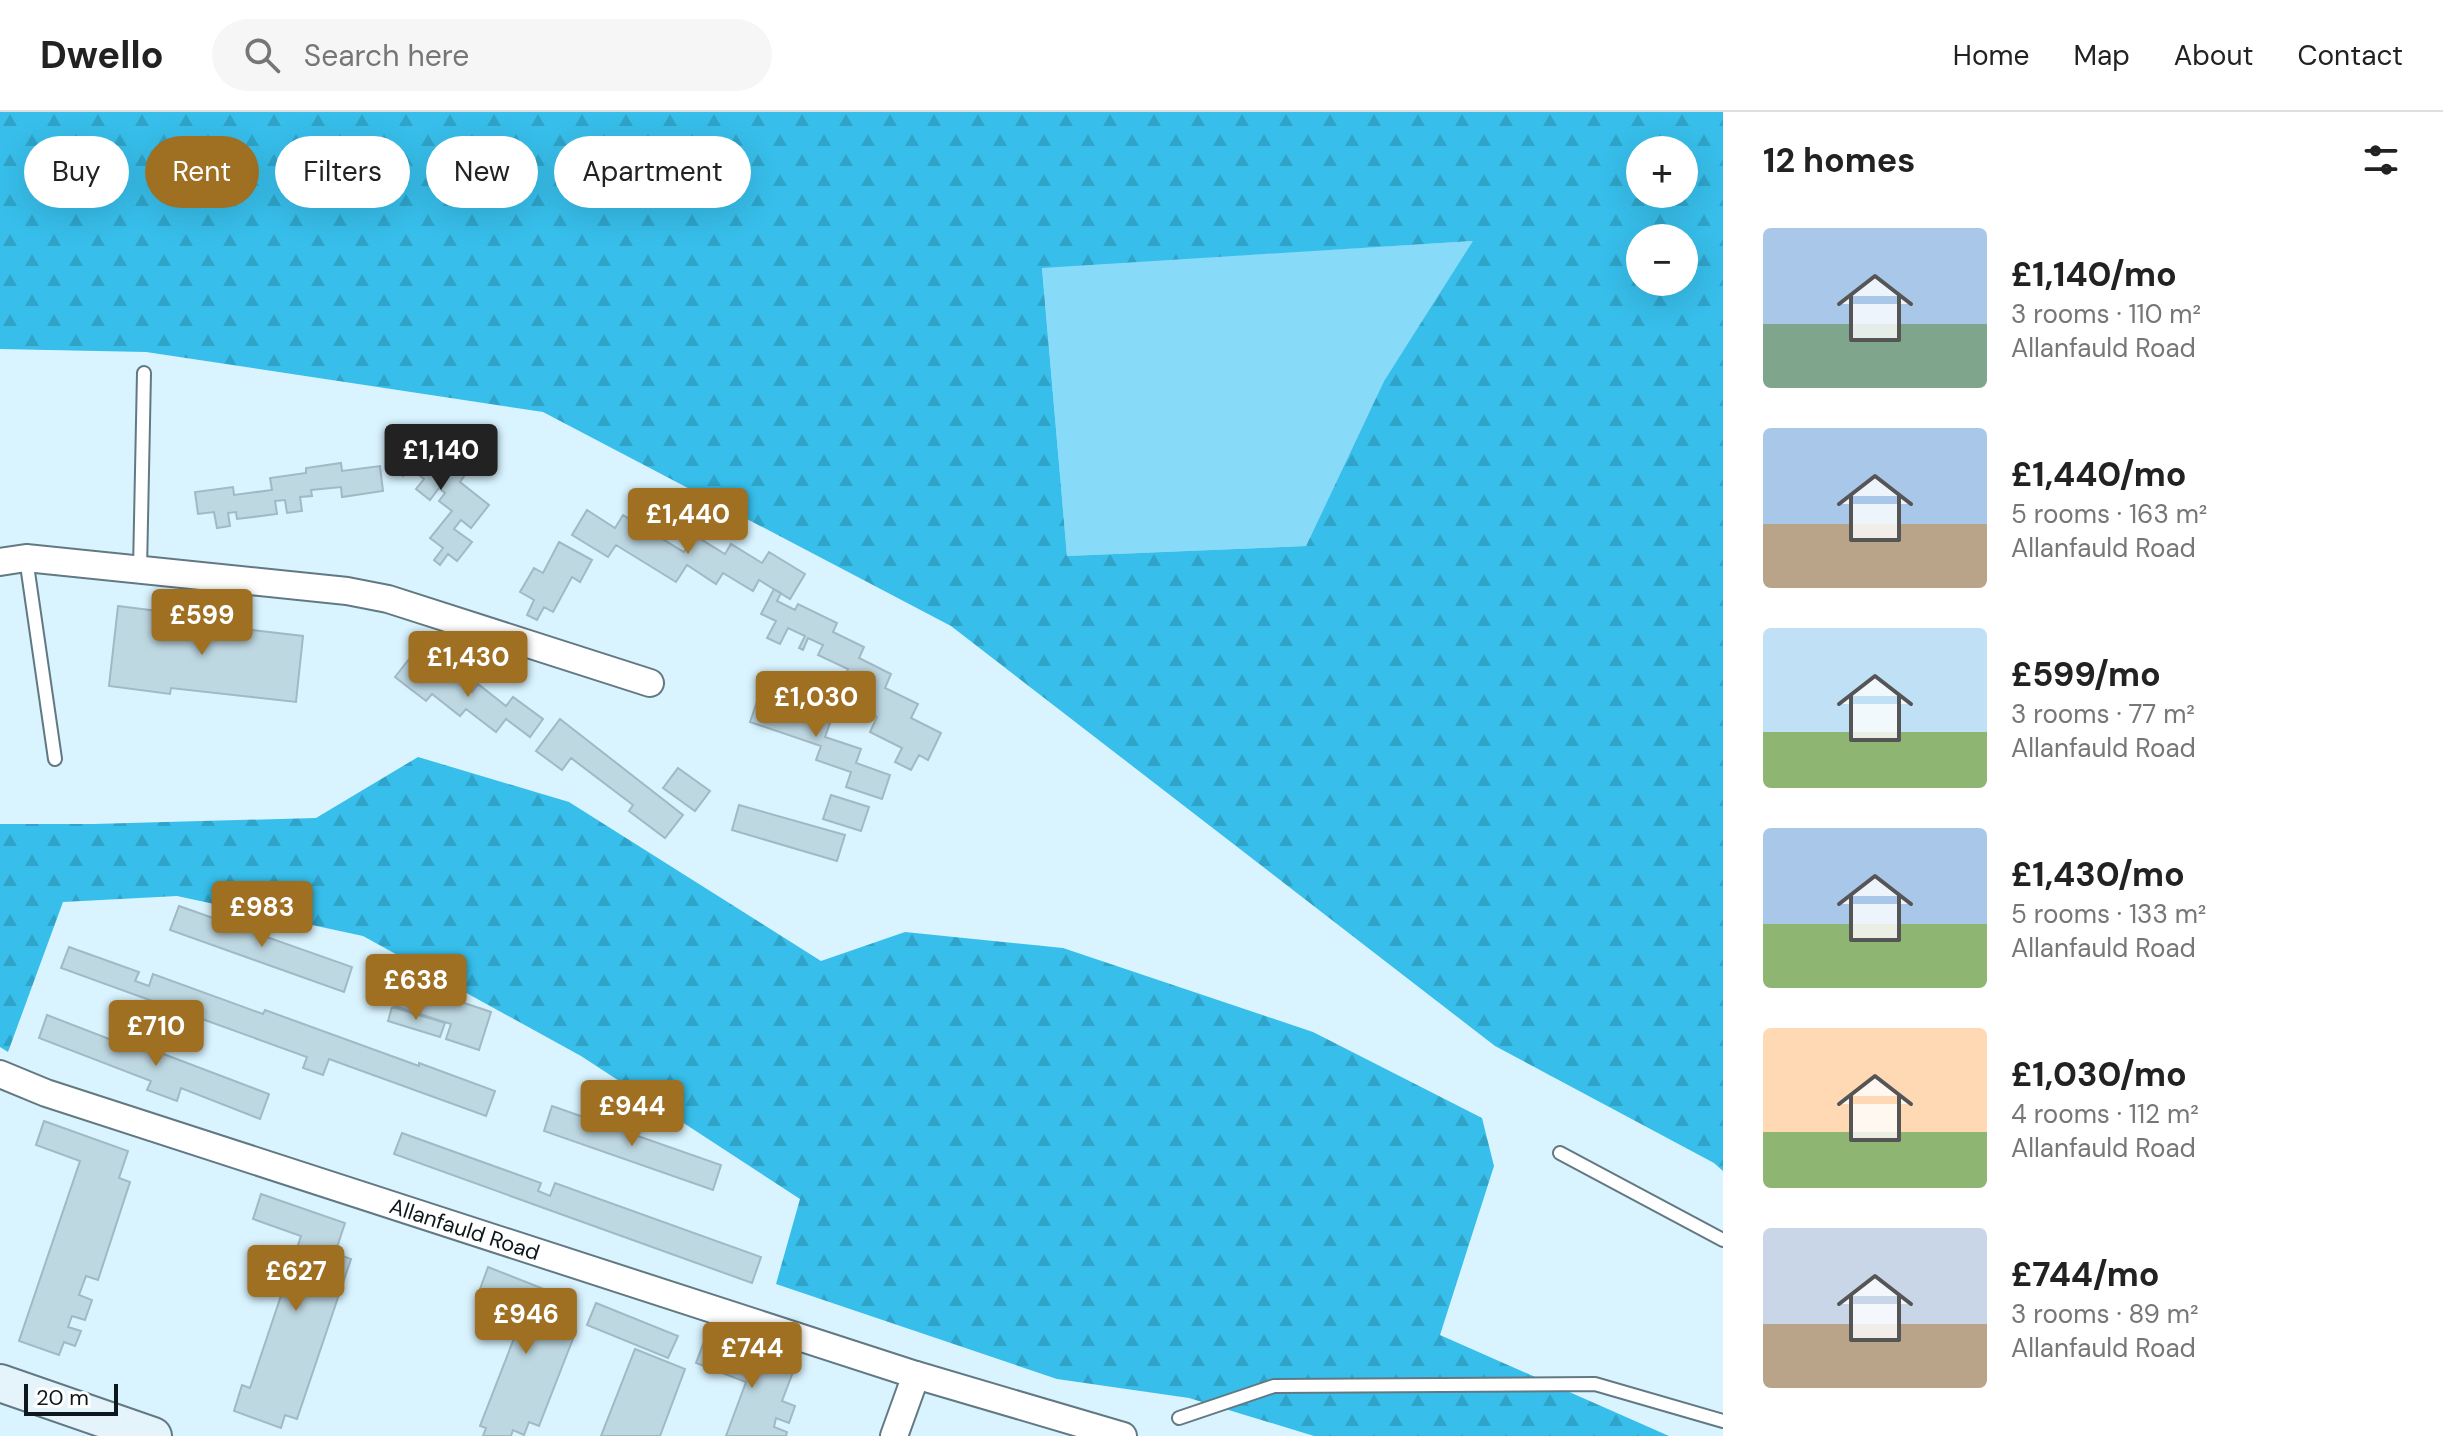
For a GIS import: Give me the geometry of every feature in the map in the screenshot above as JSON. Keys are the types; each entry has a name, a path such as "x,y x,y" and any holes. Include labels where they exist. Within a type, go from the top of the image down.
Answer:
{"street":[{"path":"13,560 347,591 388,599 650,683"},
{"name":"Allanfauld Road","path":"0,1074 76,1103 916,1375 1123,1436"},
{"path":"894,1436 916,1375"},
{"path":"0,1383 153,1436"}],"lane":[{"path":"140,570 144,373"},
{"path":"13,560 55,759"},
{"path":"1560,1153 1723,1240"},
{"path":"1179,1418 1274,1386 1595,1384 1723,1421"}],"shaded area":[{"path":"1474,241 1384,381 1306,546 1067,556 1042,267"}],"green space":[{"path":"0,112 1723,112 1723,1171 1714,1163 1495,1046 951,626 543,412 146,352 0,349","holes":["1473,241 1384,381 1306,546 1067,556 1042,268"]},
{"path":"418,757 569,802 821,961 905,932 1063,948 1313,1032 1482,1118 1494,1166 1440,1335 1669,1436 1314,1436 1189,1398 1057,1379 776,1284 800,1199 581,1056 363,936 177,896 63,902 8,1052 0,1047 0,824 316,818"}],"building":[{"path":"405,428 465,475 460,482 489,505 471,528 461,520 454,529 472,542 457,561 448,554 440,565 434,560 443,548 430,538 452,511 439,501 445,493 439,488 430,500 416,489 424,479 410,468 403,476 394,468 401,458 389,449"},
{"path":"341,463 342,471 380,466 383,491 342,497 341,487 311,490 312,496 300,497 302,511 287,513 285,500 275,501 277,514 237,519 236,512 228,513 230,526 217,528 214,512 198,514 195,492 233,487 234,495 272,490 270,478 306,473 306,468"},
{"path":"587,510 615,528 623,515 684,552 694,535 725,554 731,544 762,563 769,552 805,574 790,599 759,580 753,591 723,573 716,584 687,565 676,582 616,545 608,557 572,535"},
{"path":"559,542 592,560 580,582 572,577 553,612 544,607 537,620 527,615 534,600 520,592 534,568 543,573"},
{"path":"774,589 781,593 777,601 795,610 798,604 837,623 833,632 864,647 859,658 891,674 885,688 918,704 911,718 941,733 928,760 919,755 911,770 895,762 902,748 870,732 877,717 865,711 872,697 865,694 860,705 836,694 848,669 818,655 823,645 808,638 803,650 799,648 805,636 788,628 780,644 767,638 776,621 761,614"},
{"path":"118,606 183,614 182,622 303,636 296,702 171,688 170,694 109,686"},
{"path":"410,658 436,678 442,670 472,692 478,684 506,706 513,697 543,719 530,737 506,719 496,732 466,709 460,716 432,694 426,701 395,677"},
{"path":"763,684 801,698 796,711 830,723 825,737 861,749 856,763 890,775 882,799 846,787 851,772 816,760 821,746 750,722"},
{"path":"560,719 683,815 665,838 629,811 633,805 571,758 562,770 536,751"},
{"path":"678,768 710,791 695,811 663,788"},
{"path":"831,795 869,807 861,831 823,819"},
{"path":"739,805 845,835 837,861 732,830"},
{"path":"179,906 352,967 344,992 170,930"},
{"path":"69,947 139,972 135,981 149,986 153,974 495,1091 486,1116 329,1059 323,1075 303,1068 307,1057 61,968"},
{"path":"387,977 491,1012 479,1050 446,1039 451,1024 379,1001"},
{"path":"392,1007 445,1023 440,1037 388,1021"},
{"path":"47,1015 122,1044 124,1039 269,1094 260,1119 181,1088 177,1101 147,1090 151,1081 39,1038"},
{"path":"552,1106 721,1165 713,1190 544,1131"},
{"path":"44,1121 128,1151 119,1178 130,1182 98,1280 86,1276 79,1295 92,1300 85,1320 72,1316 68,1327 81,1331 75,1346 64,1342 59,1355 19,1341 80,1161 36,1145"},
{"path":"402,1133 541,1183 538,1191 550,1196 555,1183 761,1257 752,1283 394,1154"},
{"path":"261,1194 345,1223 335,1253 351,1259 297,1419 285,1415 281,1428 234,1411 242,1385 250,1388 301,1236 253,1219"},
{"path":"488,1267 564,1297 554,1322 576,1331 539,1426 529,1422 524,1435 513,1430 511,1436 483,1436 486,1428 480,1426 525,1310 479,1292"},
{"path":"596,1303 678,1336 668,1358 587,1325"},
{"path":"705,1339 793,1372 782,1401 795,1406 789,1423 776,1418 774,1427 787,1432 786,1436 726,1436 746,1382 696,1363"},
{"path":"635,1349 685,1369 660,1436 601,1436"}]}
